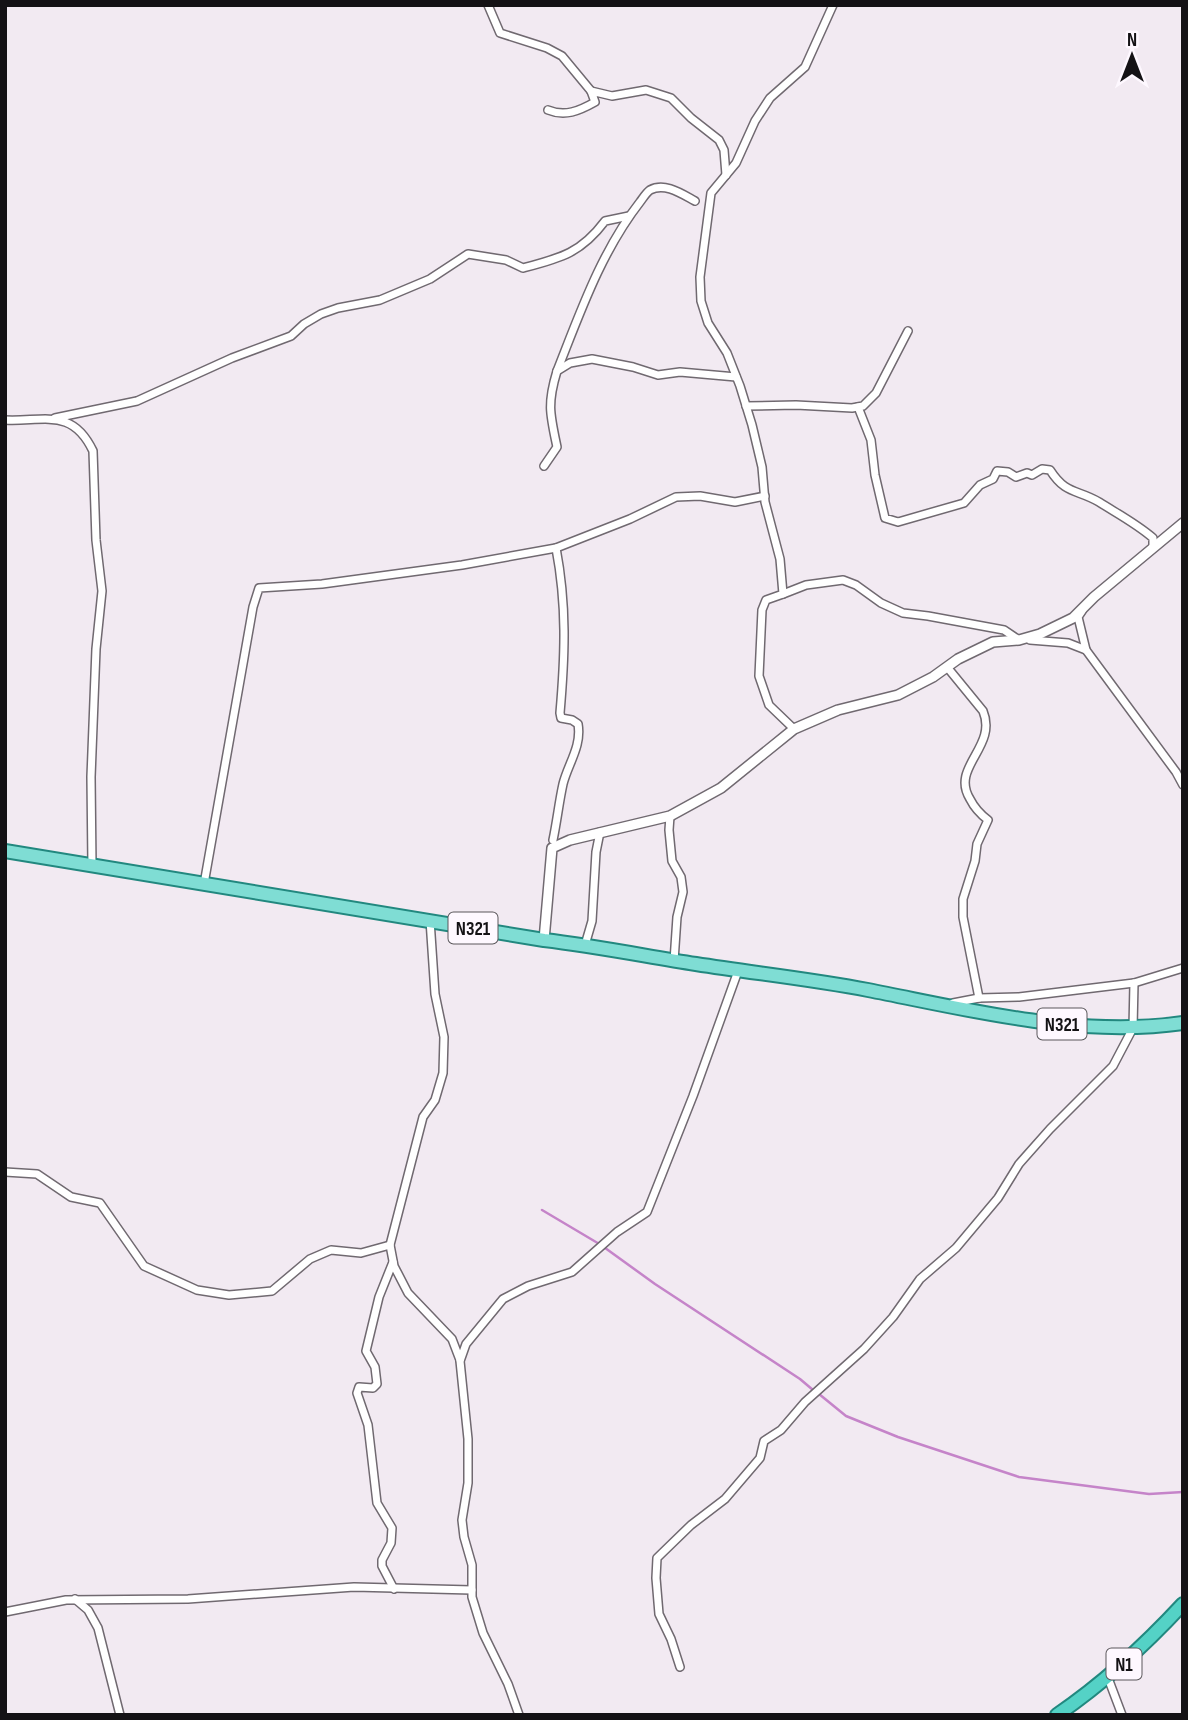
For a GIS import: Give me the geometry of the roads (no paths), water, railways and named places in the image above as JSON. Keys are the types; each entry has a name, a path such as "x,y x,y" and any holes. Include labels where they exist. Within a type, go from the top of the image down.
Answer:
{"highway":[{"name":"N1","path":"1057,1715 1108,1678 1183,1604"}],"main road":[{"name":"N321","path":"5,851 866,990 942,1006 1075,1025 1133,1028 1183,1023"}],"street":[{"path":"488,5 499,33 547,48 562,56 591,91 595,102 559,115 548,110"},
{"path":"783,594 780,559 747,406 727,353 708,323 701,301 700,278 710,193 740,156 764,106 805,67 833,5"},
{"path":"591,91 612,96 646,90 671,98 719,140 724,150 726,175"},
{"path":"544,467 557,447 548,408 557,371 596,274 629,216 648,191 660,187 671,189 695,201"},
{"path":"5,420 54,418 147,397 232,358 291,336 321,314 380,300 430,279 468,254 506,260 523,268 573,251 590,240 605,221 629,216"},
{"path":"747,406 863,406 876,393 908,331"},
{"path":"557,371 570,363 592,359 657,375 680,372 736,377"},
{"path":"858,407 871,440 875,475 885,518 898,522 964,503 980,485 993,479 997,471 1008,472 1016,477 1027,473 1032,475 1042,469 1050,470 1057,481 1070,491 1097,501 1140,527 1153,538 1153,548"},
{"path":"54,418 79,429 88,439 93,451 96,540 102,591 96,649 91,777 92,867"},
{"path":"204,884 253,607 259,588 322,584 462,565 556,548 676,497 700,496 735,502 765,496"},
{"path":"794,729 769,705 758,672 762,610 766,600 806,585 843,580 903,613 1004,631 1019,640 1040,634 1073,618 1183,523"},
{"path":"554,839 563,782 580,733 578,724 561,718 560,713 565,660 565,599 556,548"},
{"path":"1084,607 1078,617 1086,650 1183,785"},
{"path":"544,940 552,848 570,840 670,816 721,788 794,729 838,709 898,695 993,642 1019,640 1068,643 1086,650"},
{"path":"947,667 966,693 984,711 986,718 984,742 964,775 966,792 977,811 988,820 977,845 963,899 963,916 979,998"},
{"path":"670,816 668,830 672,861 681,877 683,892 677,917 674,961"},
{"path":"584,944 592,921 596,852 600,832"},
{"path":"430,920 435,994 444,1037 443,1073 435,1100 423,1117 390,1245 393,1261 408,1293 452,1339 460,1361 468,1438 468,1483 462,1520 472,1565 472,1590 482,1633 508,1684 519,1715"},
{"name":"N321","path":"942,1006 979,998 1019,997 1134,983 1183,968"},
{"path":"460,1361 466,1344 503,1298 528,1286 572,1272 617,1232 647,1212 738,971"},
{"path":"680,1667 659,1614 657,1558 691,1525 725,1499 760,1458 765,1441 781,1430 805,1402 864,1349 893,1317 920,1279 956,1248 998,1198 1019,1164 1049,1129 1113,1066 1133,1028 1134,983"},
{"path":"5,1172 37,1174 71,1197 100,1203 144,1266 197,1290 229,1295 272,1291 310,1259 331,1250 361,1253 390,1245"},
{"path":"393,1261 379,1297 366,1351 375,1367 376,1384 373,1388 359,1387 357,1393 368,1425 377,1503 392,1528 391,1543 382,1560 382,1566 394,1589"},
{"path":"5,1612 75,1600 188,1599 354,1587 472,1590"},
{"path":"75,1600 88,1610 98,1628 120,1715"},
{"path":"1108,1678 1122,1715"}],"waterway":[{"path":"542,1210 601,1245 813,1390"},
{"path":"819,1394 846,1416 898,1437 1019,1477 1149,1494 1183,1492"}]}
